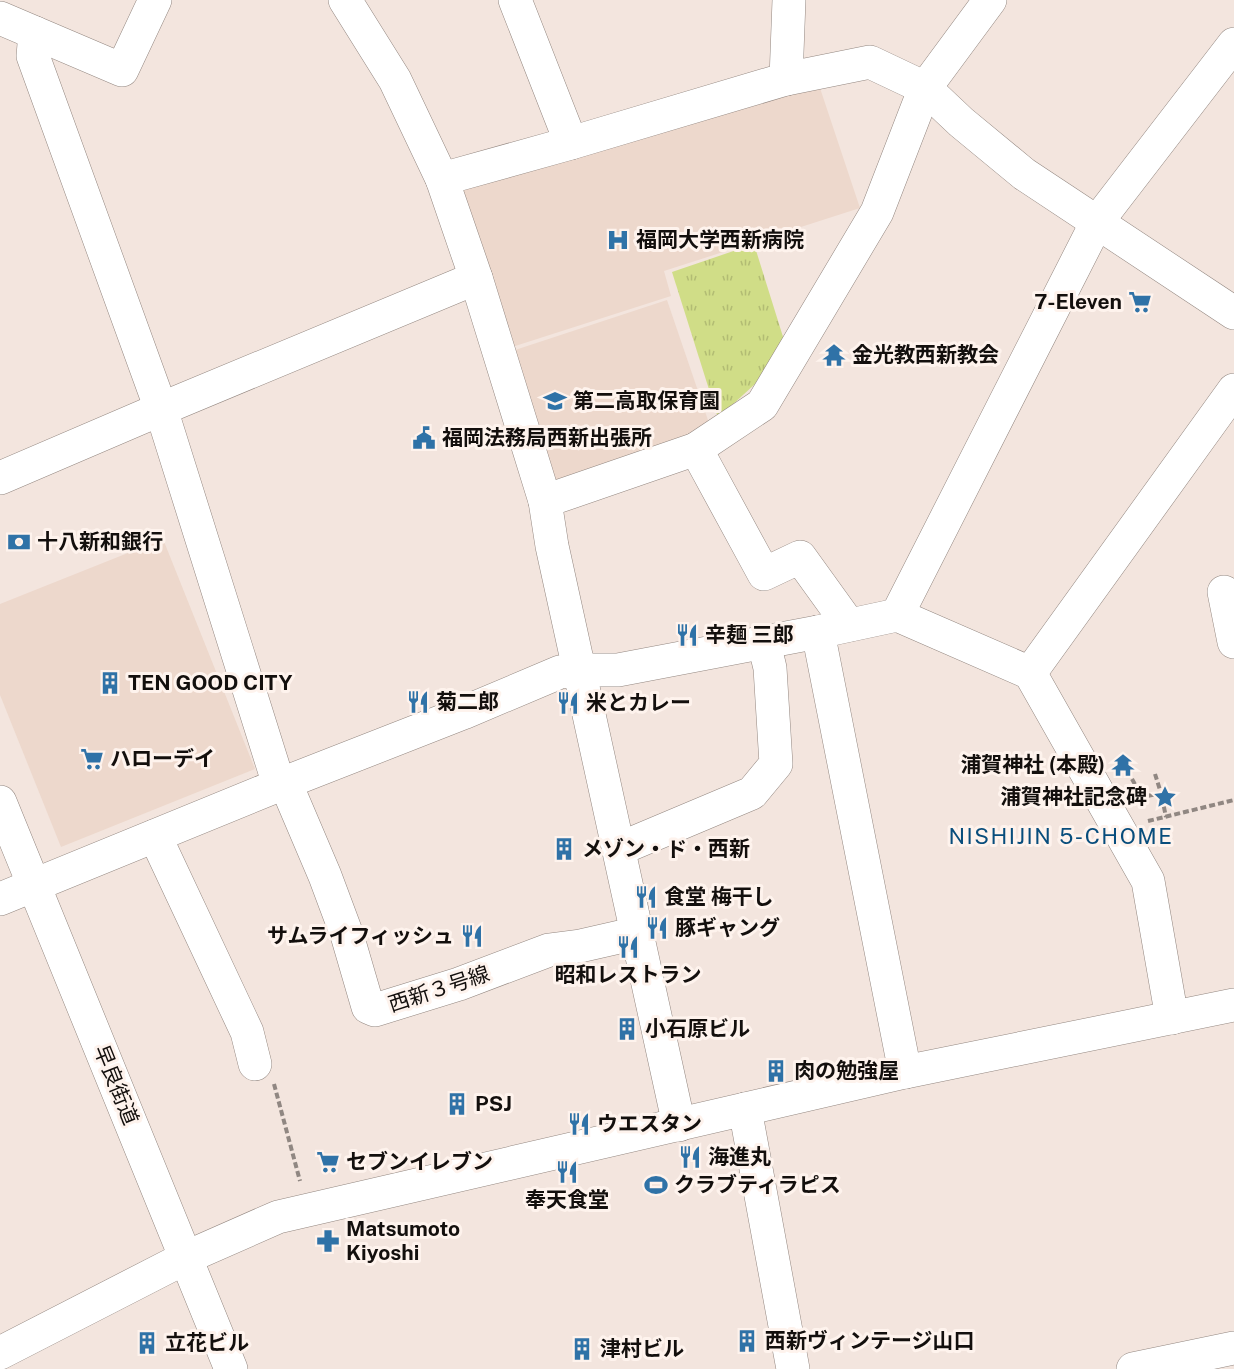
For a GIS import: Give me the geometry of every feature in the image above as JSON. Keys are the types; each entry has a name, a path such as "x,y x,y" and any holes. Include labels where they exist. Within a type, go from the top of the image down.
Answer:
{"street":[{"path":"0,18 122,70 154,0"},
{"path":"345,0 395,80 442,179 476,278 545,501 552,546 679,1125"},
{"path":"515,0 571,143"},
{"path":"786,79 789,0"},
{"path":"545,501 696,448 762,405 877,212 925,88 990,0"},
{"path":"35,33 33,56 161,409 282,784"},
{"path":"897,615 1098,222 1234,44"},
{"path":"442,179 786,79 870,63 925,88 961,122 1024,174 1234,313"},
{"path":"0,478 476,278"},
{"path":"1030,673 1234,390"},
{"path":"696,448 764,574 800,557 849,625"},
{"path":"1224,592 1234,642"},
{"path":"0,899 560,672 618,670 818,633 897,615 1030,673 1148,881 1172,1018"},
{"path":"818,633 905,1072"},
{"path":"619,849 752,793 776,764 770,668 764,643"},
{"name":"西新３号線","path":"282,784 325,876 347,934 368,1008 375,1010 459,984 549,950 580,946 637,933"},
{"name":"早良街道","path":"0,802 231,1369"},
{"path":"155,836 247,1032 255,1064"},
{"path":"0,1353 187,1257 278,1217 905,1072 1234,1005"},
{"path":"745,1109 793,1369"},
{"path":"1133,1369 1234,1348"}],"path":[{"path":"1155,774 1166,817"},
{"path":"1132,779 1142,797 1161,794"},
{"path":"1152,820 1234,800"},
{"path":"255,1064 262,1087 274,1084 308,1210"}],"shaded area":[{"name":"福岡大学西新病院","path":"818,82 860,208 664,271 671,296 509,348 458,187"},
{"path":"667,300 711,429 553,482 509,352"},
{"name":"TEN GOOD CITY","path":"163,539 255,769 61,847 0,695 0,604"}],"green space":[{"path":"754,244 784,340 755,384 718,418 672,272"}],"place":[{"name":"福岡大学西新病院","path":"618,240"},
{"name":"7-Eleven","path":"1140,302"},
{"name":"金光教西新教会","path":"834,355"},
{"name":"第二高取保育園","path":"555,401"},
{"name":"福岡法務局西新出張所","path":"424,438"},
{"name":"十八新和銀行","path":"19,542"},
{"name":"辛麺 三郎","path":"687,635"},
{"name":"TEN GOOD CITY","path":"110,683"},
{"name":"菊二郎","path":"418,702"},
{"name":"米とカレー","path":"568,703"},
{"name":"ハローデイ","path":"92,759"},
{"name":"浦賀神社 (本殿)","path":"1123,765"},
{"name":"浦賀神社記念碑","path":"1165,797"},
{"name":"メゾン・ド・西新","path":"564,849"},
{"name":"食堂 梅干し","path":"646,897"},
{"name":"豚ギャング","path":"657,928"},
{"name":"サムライフィッシュ","path":"472,936"},
{"name":"昭和レストラン","path":"628,947"},
{"name":"小石原ビル","path":"627,1029"},
{"name":"肉の勉強屋","path":"776,1071"},
{"name":"PSJ","path":"457,1104"},
{"name":"ウエスタン","path":"579,1124"},
{"name":"海進丸","path":"690,1157"},
{"name":"セブンイレブン","path":"328,1162"},
{"name":"奉天食堂","path":"567,1172"},
{"name":"クラブティラピス","path":"656,1185"},
{"name":"Matsumoto Kiyoshi","path":"328,1241"},
{"name":"西新ヴィンテージ山口","path":"747,1341"},
{"name":"立花ビル","path":"147,1343"},
{"name":"津村ビル","path":"582,1349"}],"district":[{"name":"NISHIJIN 5-CHOME","path":"1061,836"}]}
